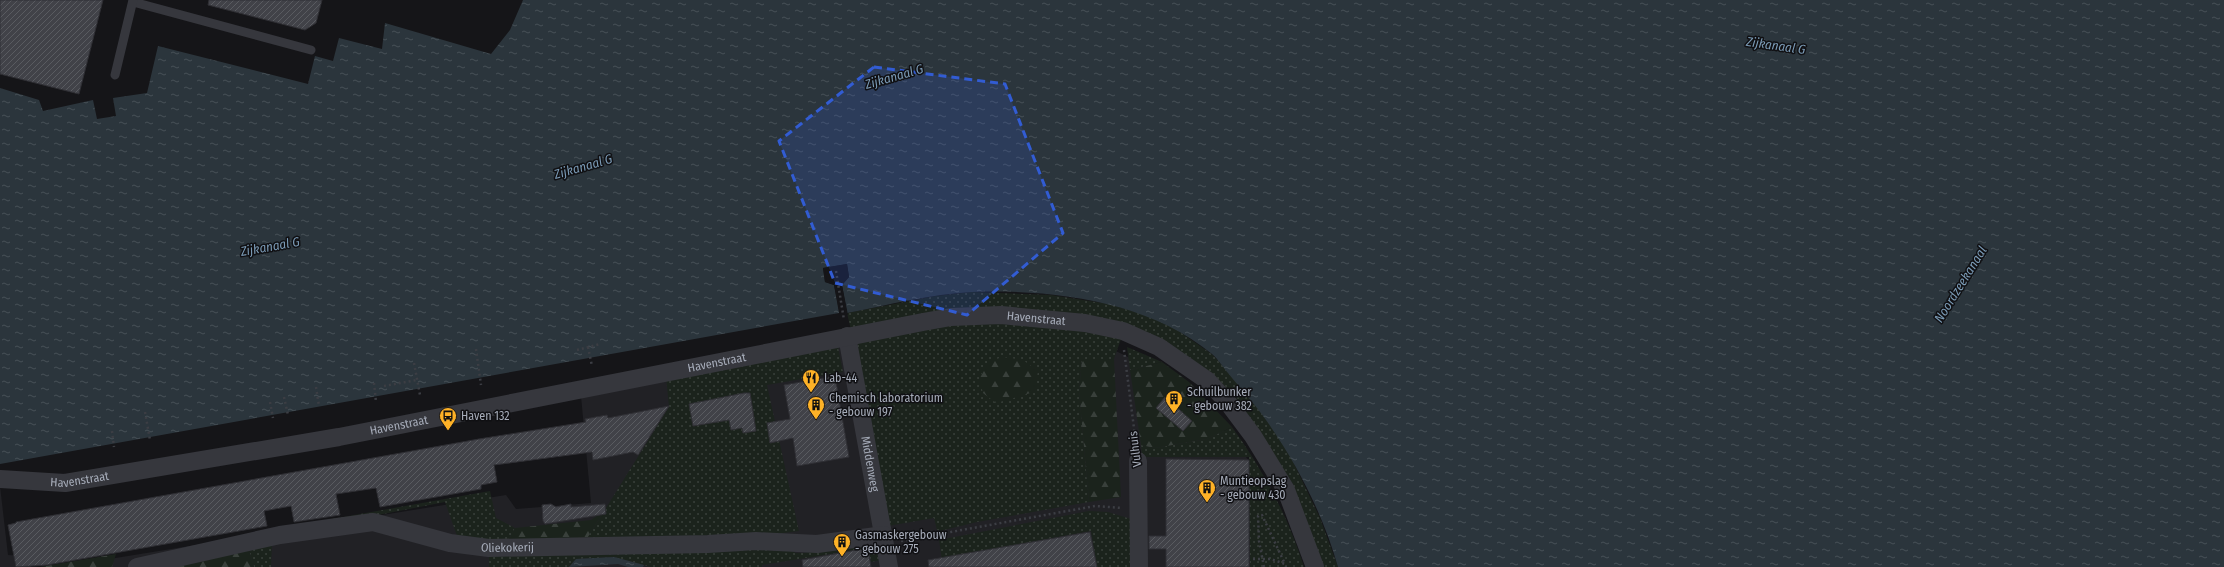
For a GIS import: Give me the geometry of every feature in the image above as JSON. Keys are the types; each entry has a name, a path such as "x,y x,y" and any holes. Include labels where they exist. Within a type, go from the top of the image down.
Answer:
{"street":[{"name":"Havenstraat","path":"0,479 65,483 332,439 847,336 951,317 1001,315 1085,323 1123,331 1159,347 1180,360 1208,381 1229,404 1253,436 1286,490 1315,567"},
{"name":"Middenweg","path":"847,336 889,567"},
{"name":"Vulhuis","path":"1138,461 1139,567"},
{"name":"Oliekokerij","path":"137,567 280,535 373,522 450,542 489,548 708,544 756,541 816,544 885,539"}],"lane":[{"path":"114,75 133,1 312,50"}],"path":[{"path":"836,271 847,336"},
{"name":"Vulhuis","path":"1123,331 1129,402 1138,461"},
{"path":"577,350 600,344"},
{"path":"588,347 592,366"},
{"path":"476,349 481,385"},
{"path":"414,363 420,394"},
{"path":"384,386 417,380"},
{"path":"374,383 376,402"},
{"path":"316,387 319,406"},
{"path":"284,397 288,415"},
{"path":"270,402 273,418"},
{"path":"145,412 150,440"},
{"path":"112,431 114,447"},
{"path":"885,539 1095,506 1139,509"},
{"path":"1264,567 1258,541 1258,516 1262,515 1285,566"},
{"path":"1253,559 1271,559 1285,566"}],"highlighted area":[{"path":"874,67 1005,84 1063,233 967,315 835,283 779,141"}],"shaded area":[{"path":"1055,321 1187,386 1270,486 1302,567 60,567 506,495 516,509 591,503 581,396 848,335"},
{"path":"0,486 8,555 27,556 31,567 0,567"}],"green space":[{"path":"972,292 1051,295 1109,304 1149,316 1173,327 1213,355 1251,398 1286,447 1320,518 1338,567 1320,567 1304,522 1206,375 1087,320 851,330 847,313 936,296"},
{"path":"996,322 1070,327 1121,339 1114,359 1082,359 1079,391 1089,502 977,522 940,531 937,530 934,518 888,526 857,341 944,324"},
{"path":"838,347 843,372 767,385 799,531 745,538 586,540 669,407 666,376"},
{"path":"1127,347 1162,362 1130,370"},
{"path":"1002,357 1023,360 1038,371 1034,392 996,403 983,393 979,379 987,363"},
{"path":"1082,359 1114,359 1121,497 1089,502 1079,391"},
{"path":"1162,362 1189,382 1232,427 1207,439 1155,448 1141,445 1130,370"},
{"path":"1232,427 1274,494 1298,548 1304,567 1250,567 1249,457 1142,457 1141,445 1155,448 1207,439"},
{"path":"490,491 496,518 515,528 506,544 457,536 445,502 285,533 281,528"},
{"path":"604,511 586,540 506,544 515,528 591,520"},
{"path":"1089,511 1108,512 1131,519 1131,567 1097,567 1091,531 948,557 943,567 939,540"},
{"path":"868,541 879,549 881,560 871,562 868,548 762,565 762,567 651,567 614,557 576,559 569,567 489,567 489,554 700,548 794,551 795,553 803,553"},
{"path":"272,542 271,567 254,567 249,550"},
{"path":"249,550 254,567 133,567"},
{"path":"116,554 112,567 40,567"}],"water":[{"path":"523,0 2224,0 2224,567 1338,567 1325,528 1308,490 1288,454 1266,420 1216,358 1187,336 1159,322 1129,310 1067,296 1035,293 957,293 910,300 847,313 842,285 849,277 847,264 823,268 825,282 834,285 839,313 0,464 0,88 39,100 43,111 93,100 97,119 116,116 113,98 147,93 158,46 308,84 315,56 333,61 339,38 382,49 385,23 491,54 510,30"},
{"path":"614,557 644,565 643,567 628,567 618,564 569,567 576,559"}],"pier":[{"path":"847,264 849,277 842,285 848,315 845,313 840,285 847,276 846,266 825,270 827,280 836,284 841,313 840,315 834,285 825,282 823,268"}],"building":[{"path":"0,0 103,0 79,94 0,74"},
{"path":"209,0 322,0 316,23 305,30 208,5"},
{"name":"Chemisch laboratorium - gebouw 197","path":"835,376 849,457 797,466 793,438 770,443 767,423 790,419 784,385"},
{"path":"750,393 756,431 743,433 742,428 731,430 729,420 693,426 689,404"},
{"name":"Schuilbunker - gebouw 382","path":"1165,397 1192,421 1183,431 1156,408"},
{"path":"669,406 638,455 633,452 593,460 592,452 494,465 497,482 481,485 481,489 380,507 376,488 336,494 340,515 294,522 291,506 264,511 267,526 47,565 16,567 8,525 16,522 479,439 586,422 585,419 607,415 608,418"},
{"name":"Muntieopslag - gebouw 430","path":"1166,459 1249,460 1249,567 1166,567 1166,549 1149,549 1149,536 1166,536"},
{"path":"551,504 556,507 571,504 571,507 605,504 606,514 545,524 543,521 542,505"},
{"path":"1090,532 1097,567 929,567 928,560"},
{"name":"Gasmaskergebouw - gebouw 275","path":"868,548 871,567 803,567 802,560"}],"place":[{"name":"Lab-44","path":"811,393"},
{"name":"Schuilbunker - gebouw 382","path":"1174,414"},
{"name":"Chemisch laboratorium - gebouw 197","path":"816,420"},
{"name":"Haven 132","path":"448,431"},
{"name":"Muntieopslag - gebouw 430","path":"1207,503"},
{"name":"Gasmaskergebouw - gebouw 275","path":"842,557"}],"water label":[{"name":"Zijkanaal G","path":"1776,45"},
{"name":"Zijkanaal G","path":"894,76"},
{"name":"Zijkanaal G","path":"583,166"},
{"name":"Zijkanaal G","path":"270,246"},
{"name":"Noordzeekanaal","path":"1960,284"}]}
